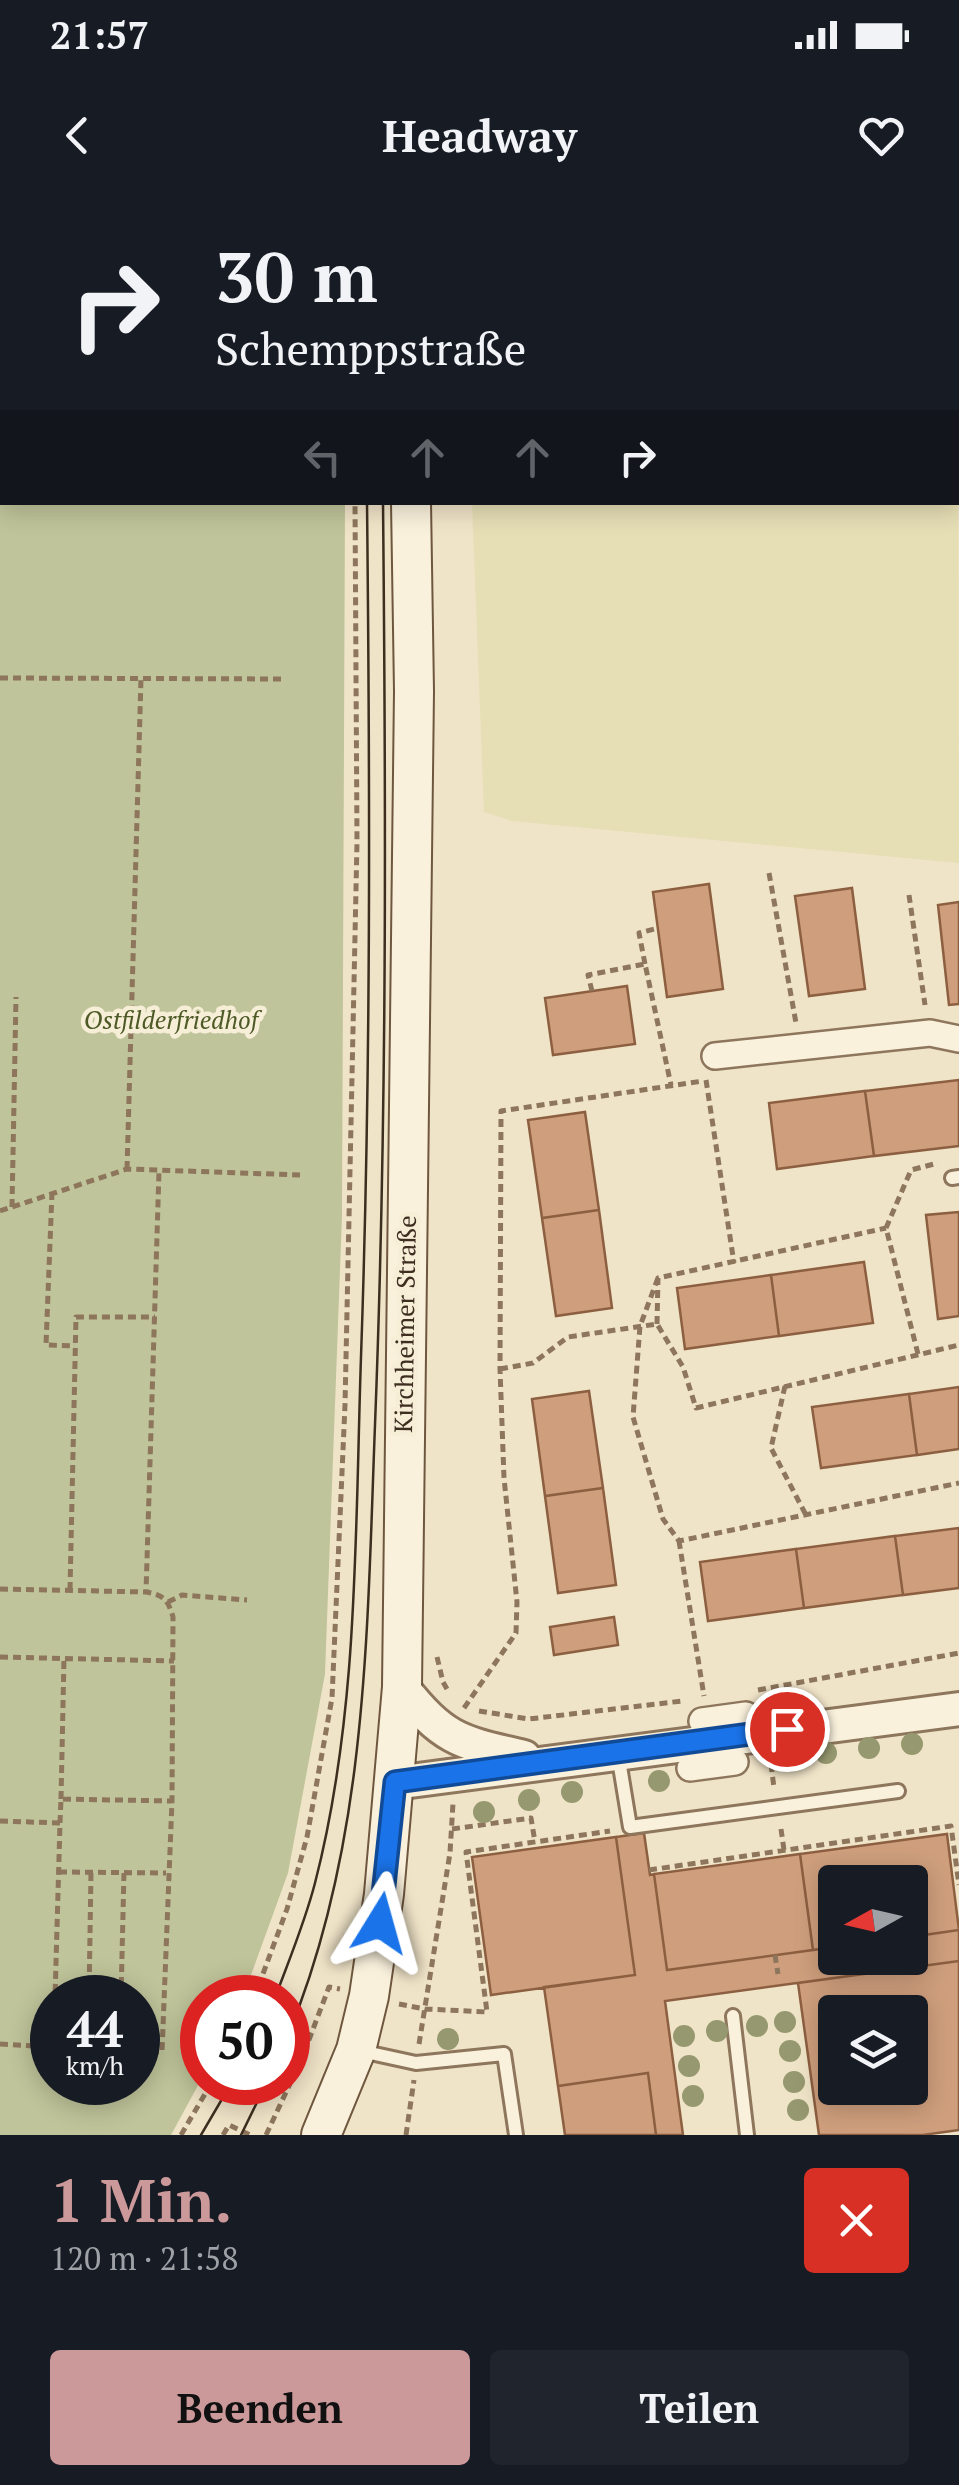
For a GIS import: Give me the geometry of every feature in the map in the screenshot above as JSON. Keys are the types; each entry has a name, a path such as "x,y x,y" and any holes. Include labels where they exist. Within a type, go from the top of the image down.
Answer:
{"main road":[{"name":"Kirchheimer Straße","path":"321,2135 356,2050 368,1996 384,1894 402,1686 414,730 411,505"}],"street":[{"path":"710,1068 800,1046 930,1033 959,1039"},
{"path":"402,1686 428,1720 460,1724 544,1761"},
{"path":"702,1721 751,1713 959,1709"},
{"path":"395,1782 618,1752 751,1713"},
{"path":"690,1768 734,1762"}],"lane":[{"path":"618,1752 630,1828 898,1791"},
{"path":"733,2016 747,2135"},
{"path":"356,2050 416,2063 504,2054 516,2135"}],"path":[{"path":"262,1975 307,1837 332,1698 345,1404 356,862 355,505"},
{"path":"0,678 285,679"},
{"path":"127,1169 141,678"},
{"path":"769,872 800,1046"},
{"path":"909,895 930,1033"},
{"path":"658,928 639,933 671,1085"},
{"path":"592,991 588,974 645,964"},
{"path":"12,1207 16,997"},
{"path":"460,1724 516,1632 500,1369 500,1111 671,1085 710,1068 734,1263"},
{"path":"918,1354 886,1228 911,1170 946,1161"},
{"path":"0,1211 127,1169 300,1175"},
{"path":"146,1592 158,1170"},
{"path":"52,1192 46,1345 76,1346"},
{"path":"658,1278 886,1228"},
{"path":"658,1278 657,1324 683,1367 696,1408 959,1344"},
{"path":"460,1724 704,1698 679,1541 663,1518 632,1417 640,1326 658,1278"},
{"path":"70,1590 76,1317 155,1317"},
{"path":"500,1369 534,1363 568,1336 657,1324"},
{"path":"785,1386 771,1448 807,1517"},
{"path":"679,1541 959,1483"},
{"path":"0,1589 146,1592 160,1594 168,1602 173,1617 174,1661 172,1801 160,2052"},
{"path":"168,1602 182,1596 246,1600"},
{"path":"436,1648 443,1682 460,1724"},
{"path":"778,1808 751,1713 959,1653"},
{"path":"0,1657 174,1661"},
{"path":"55,1975 64,1658"},
{"path":"454,1774 452,1829 425,2009 486,2012 466,1852 630,1828"},
{"path":"61,1799 172,1801"},
{"path":"452,1829 531,1818 534,1842"},
{"path":"0,1821 60,1823"},
{"path":"649,1870 760,1857 951,1826 959,1886"},
{"path":"59,1872 166,1872"},
{"path":"89,1975 91,1872"},
{"path":"122,1975 124,1872"},
{"path":"775,1955 778,1974"},
{"path":"266,2135 329,1987 368,1996"},
{"path":"0,2044 30,2045"},
{"path":"181,2135 199,2105"},
{"path":"223,2135 229,2125 250,2135"}],"shaded area":[{"path":"472,505 958,505 959,863 512,821 484,812"}],"green space":[{"name":"Ostfilderfriedhof","path":"0,505 345,505 342,1216 325,1674 288,1873 251,1975 180,1975 180,2105 187,2105 171,2135 0,2135"}],"building":[{"path":"709,884 723,989 667,997 653,892"},
{"path":"852,888 865,989 809,996 795,896"},
{"path":"959,902 959,1004 949,1005 938,905"},
{"path":"627,986 635,1044 553,1055 545,998"},
{"path":"959,1080 959,1146 874,1156 865,1091"},
{"path":"865,1091 874,1156 777,1169 769,1103"},
{"path":"585,1112 599,1210 542,1218 528,1120"},
{"path":"599,1210 612,1308 556,1316 542,1218"},
{"path":"959,1212 959,1316 938,1319 926,1215"},
{"path":"864,1262 873,1323 779,1336 771,1275"},
{"path":"771,1275 779,1336 685,1349 677,1288"},
{"path":"959,1387 959,1449 917,1455 909,1394"},
{"path":"589,1391 603,1488 545,1496 532,1399"},
{"path":"909,1394 917,1455 821,1468 812,1407"},
{"path":"603,1488 616,1585 558,1593 545,1496"},
{"path":"959,1528 959,1588 903,1595 895,1536"},
{"path":"895,1536 903,1595 804,1608 796,1549"},
{"path":"796,1549 804,1608 708,1621 700,1562"},
{"path":"614,1617 618,1645 554,1655 550,1627"},
{"path":"644,1833 650,1875 654,1874 667,1970 818,1949 818,1975 856,1975 665,2001 683,2135 656,2135 648,2073 558,2086 544,1987 635,1975 616,1837"},
{"path":"947,1834 959,1930 928,1934 928,1865 818,1865 818,1949 813,1950 800,1854"},
{"path":"616,1837 635,1975 491,1995 472,1857"},
{"path":"800,1854 813,1950 667,1970 654,1874"},
{"path":"959,1930 959,1961 928,1965 928,1934"},
{"path":"959,1961 959,2130 923,2135 819,2135 798,1983 857,1975 928,1975 928,1965"},
{"path":"648,2073 656,2135 565,2135 558,2086"}],"tram line":[{"path":"283,1975 311,1898 329,1819 340,1754 352,1622 368,1036 367,505"},
{"path":"309,1975 334,1887 349,1811 369,1580 384,1079 383,505"},
{"path":"201,2135 219,2105"},
{"path":"241,2135 256,2105"}],"route":[{"path":"380,1923 395,1782 787,1729"}]}
